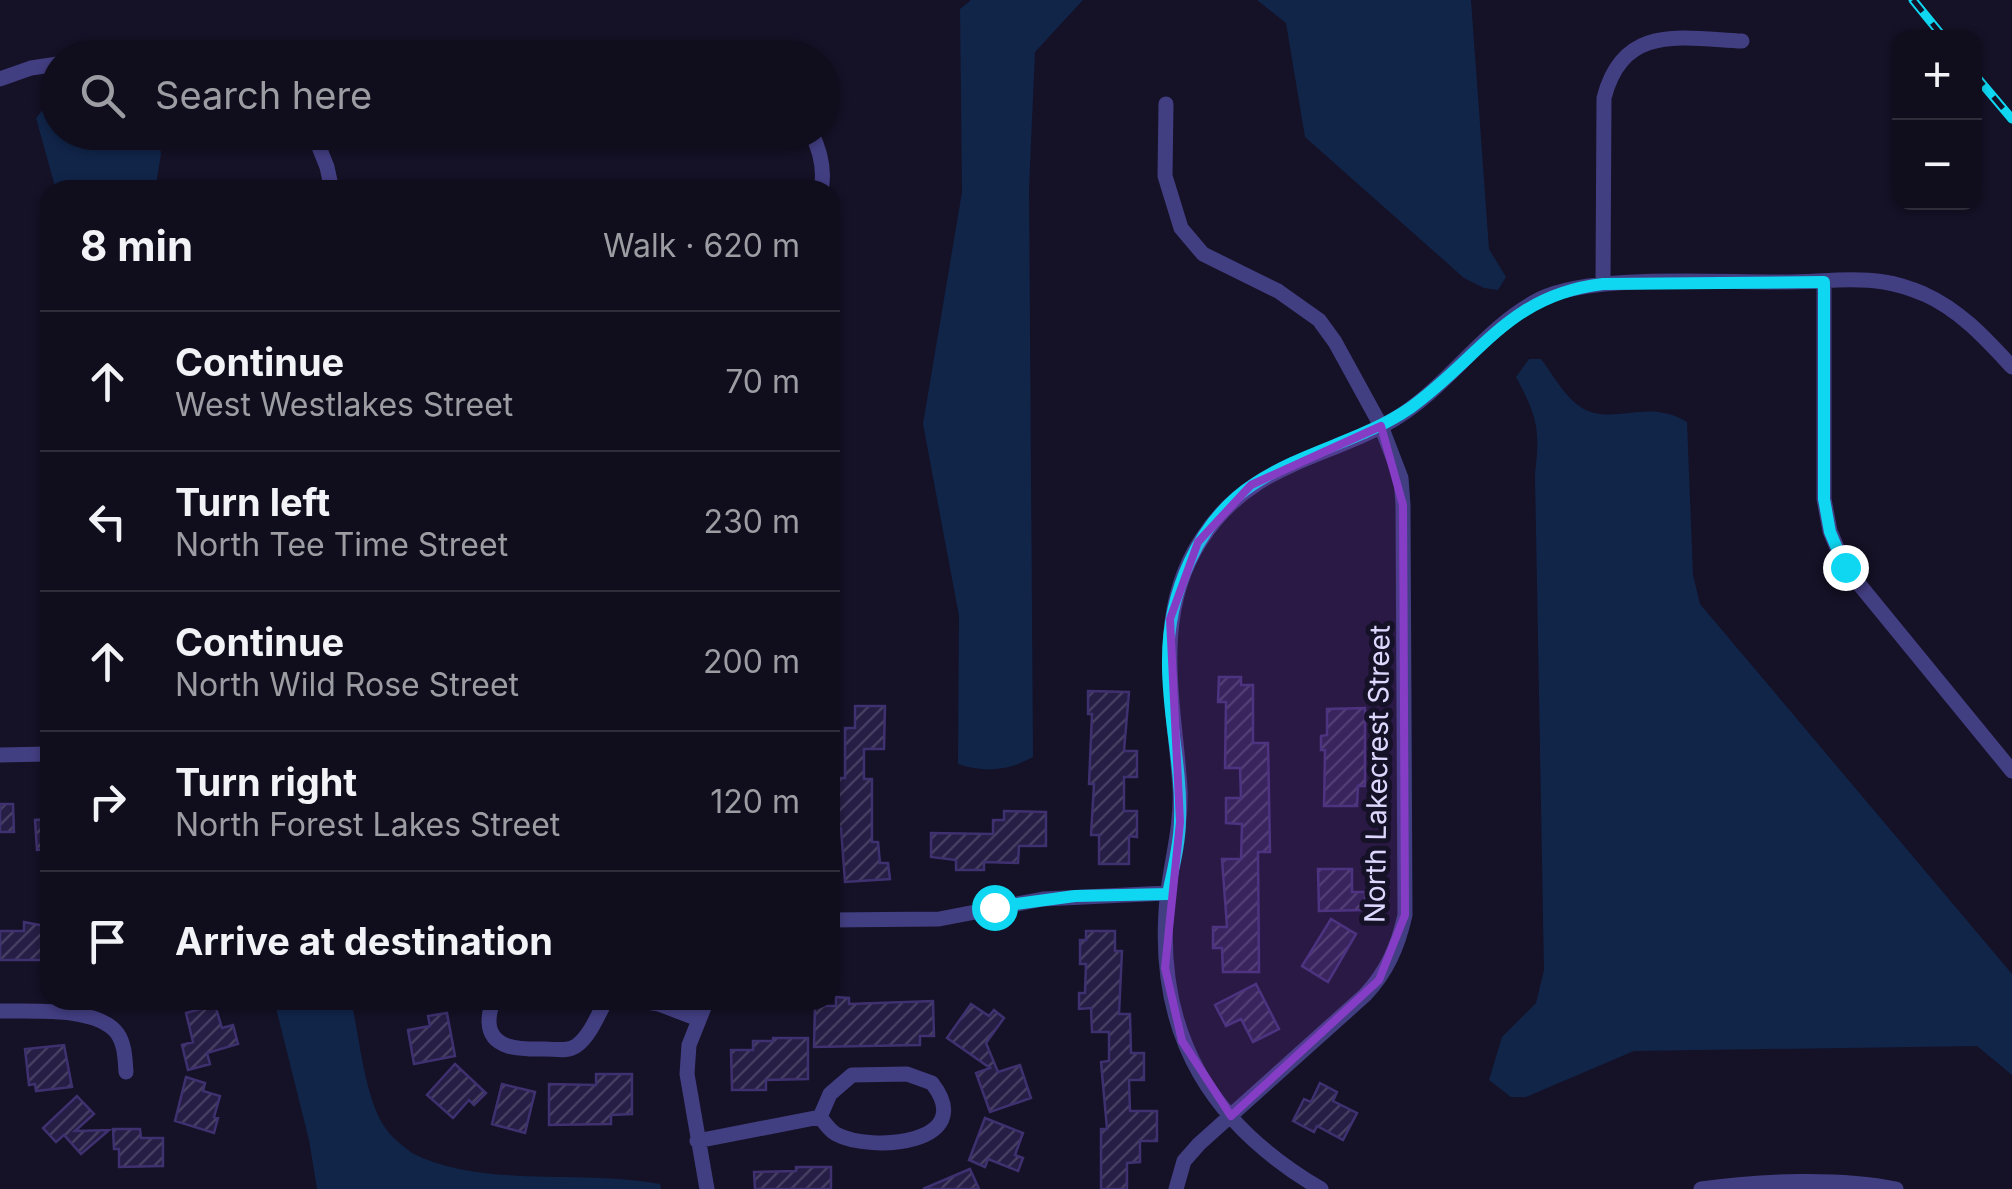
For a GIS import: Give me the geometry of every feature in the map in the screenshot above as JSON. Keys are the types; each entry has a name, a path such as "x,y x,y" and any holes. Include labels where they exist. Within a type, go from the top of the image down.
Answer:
{"street":[{"path":"1603,284 1604,98 1610,73 1627,52 1658,40 1742,40"},
{"path":"0,79 40,67"},
{"name":"North Lakecrest Street","path":"1166,104 1165,176 1172,205 1190,242 1204,254 1298,303 1319,320 1381,426 1401,478 1403,505 1405,915 1400,940 1379,980 1184,1161 1176,1189"},
{"path":"319,150 329,180"},
{"path":"819,150 823,180"},
{"path":"1824,282 1823,469 1830,532 1845,567 2012,771"},
{"path":"1321,1189 1257,1144 1195,1070 1182,1041 1165,968 1168,894 1180,822 1168,662 1170,619 1198,542 1217,517 1252,485 1292,462 1381,426 1419,402 1514,316 1541,299 1578,287 1884,282 1924,294 1964,319 2012,367"},
{"path":"0,756 40,754"},
{"path":"840,920 938,919 1043,899 1168,894"},
{"path":"490,1010 491,1034 497,1040 520,1048 562,1050 583,1040 600,1010"},
{"path":"675,1010 698,1019"},
{"path":"702,1010 689,1045 688,1074 707,1189"},
{"path":"0,1012 68,1012 100,1021 116,1031 125,1051 126,1072"},
{"path":"852,1075 918,1077 932,1084 942,1103 942,1117 935,1129 910,1142 854,1140 829,1129 820,1117 830,1094 852,1075"},
{"path":"697,1141 820,1117"},
{"path":"1701,1189 1874,1184 1896,1189"}],"highlighted area":[{"path":"1381,426 1403,505 1405,915 1379,980 1231,1116 1182,1041 1165,968 1180,822 1170,619 1198,542 1251,485"}],"water":[{"path":"971,0 1083,0 1035,52 1029,188 1033,757 1005,768 987,769 958,764 959,616 923,424 962,192 960,9"},
{"path":"1257,0 1471,0 1489,249 1506,277 1498,290 1464,278 1305,137 1286,23"},
{"path":"45,150 160,150 157,180 53,180"},
{"path":"1529,359 1541,359 1567,395 1588,411 1611,415 1660,412 1687,422 1693,575 1700,604 2012,974 2012,1075 1977,1046 1634,1051 1526,1097 1511,1097 1489,1080 1502,1037 1536,1003 1544,970 1537,435 1533,414 1516,377"},
{"path":"276,1010 353,1010 377,1113 392,1136 412,1153 469,1171 629,1180 660,1184 661,1189 317,1189 309,1140"}],"building":[{"path":"1219,677 1241,677 1241,685 1253,685 1253,743 1268,743 1270,852 1258,852 1259,972 1223,972 1222,948 1213,948 1213,927 1227,927 1222,859 1241,859 1242,824 1226,823 1226,798 1241,798 1240,768 1225,768 1226,702 1218,702"},
{"path":"1088,691 1129,692 1124,751 1137,751 1137,777 1124,777 1124,811 1137,811 1137,837 1129,836 1129,864 1099,864 1099,835 1091,835 1094,784 1089,784 1092,714 1088,714"},
{"path":"855,706 885,706 884,749 864,749 864,779 872,779 872,842 878,842 880,863 888,863 890,879 845,882 840,778 845,778 845,728 855,728"},
{"path":"1365,708 1365,786 1358,786 1357,806 1324,806 1325,750 1321,750 1321,736 1327,735 1327,709"},
{"path":"0,804 13,804 14,832 0,832"},
{"path":"1004,811 1046,812 1046,846 1019,846 1018,863 984,862 984,870 956,870 956,860 931,857 931,833 993,834 993,820 1004,820"},
{"path":"35,820 40,820 40,850 37,850"},
{"path":"1318,869 1352,869 1352,892 1365,892 1365,910 1319,911"},
{"path":"1331,919 1356,934 1328,982 1302,966"},
{"path":"24,922 40,925 40,960 0,960 0,931 24,931"},
{"path":"1086,931 1115,931 1115,951 1122,951 1119,1014 1130,1014 1131,1053 1144,1053 1144,1080 1129,1080 1130,1111 1157,1111 1157,1141 1140,1141 1140,1162 1127,1163 1127,1189 1101,1189 1101,1129 1107,1129 1101,1062 1109,1061 1109,1032 1092,1032 1091,1008 1079,1009 1079,993 1085,993 1086,964 1080,964 1080,940 1086,940"},
{"path":"1256,984 1279,1029 1253,1042 1241,1019 1226,1026 1215,1005"},
{"path":"840,997 849,998 849,1004 933,1001 934,1036 920,1036 920,1045 814,1047 815,1010 840,1010"},
{"path":"971,1004 989,1016 994,1010 1004,1018 986,1043 998,1072 1020,1065 1031,1098 990,1112 976,1073 990,1068 947,1038"},
{"path":"217,1010 222,1028 233,1025 238,1044 207,1053 210,1064 188,1070 182,1045 193,1042 186,1013"},
{"path":"447,1013 455,1056 414,1064 408,1030 430,1026 428,1016"},
{"path":"808,1038 808,1079 766,1080 766,1090 732,1090 731,1050 753,1050 753,1041"},
{"path":"64,1045 72,1087 36,1091 35,1084 29,1085 25,1049"},
{"path":"455,1064 486,1093 474,1105 469,1100 453,1118 427,1095"},
{"path":"596,1074 632,1074 632,1114 611,1115 611,1124 549,1125 549,1084 596,1085"},
{"path":"186,1077 205,1083 203,1091 220,1096 214,1133 175,1121"},
{"path":"1320,1083 1337,1092 1333,1101 1357,1113 1343,1140 1317,1126 1314,1132 1293,1121 1304,1099 1311,1102"},
{"path":"502,1084 535,1092 525,1133 492,1124"},
{"path":"77,1096 94,1114 75,1131 109,1130 81,1154 64,1135 56,1142 43,1128"},
{"path":"985,1118 1023,1133 1015,1155 1023,1158 1018,1171 988,1159 985,1167 969,1160"},
{"path":"113,1129 140,1129 141,1138 163,1138 163,1166 119,1167"},
{"path":"796,1167 831,1167 831,1189 755,1189 754,1172 796,1171"},
{"path":"970,1169 979,1189 923,1189"}],"railway":[{"path":"1913,0 1937,30"},
{"path":"1982,83 2012,119"}],"route":[{"path":"994,907 1075,896 1168,894 1180,822 1168,662 1170,619 1198,542 1217,517 1252,485 1292,462 1392,421 1419,402 1514,316 1541,299 1603,284 1824,282 1824,499 1830,532 1845,567"}]}
